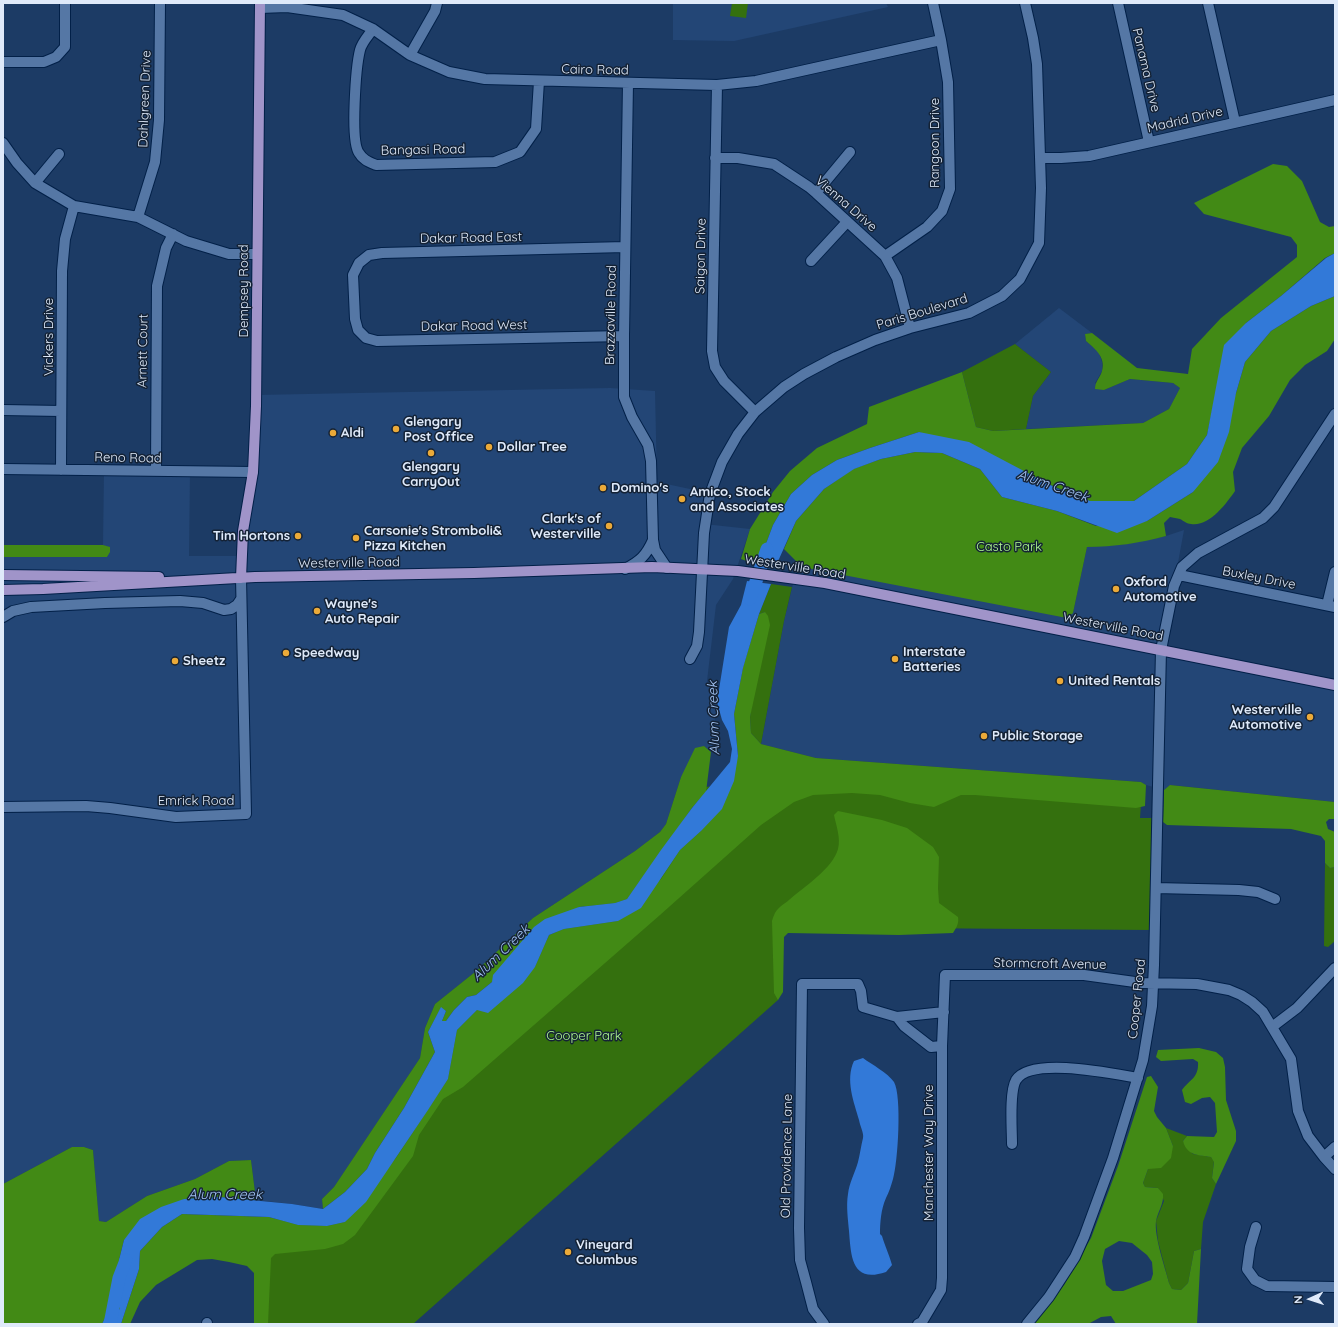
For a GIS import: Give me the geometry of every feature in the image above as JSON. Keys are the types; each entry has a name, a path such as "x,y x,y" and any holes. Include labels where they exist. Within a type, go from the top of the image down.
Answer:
{"main road":[{"name":"Dempsey Road","path":"241,578 243,531 253,472 256,406 260,6"},
{"name":"Westerville Road","path":"3,590 241,578 667,568 738,571 825,583 1335,685"},
{"name":"Westerville Road","path":"3,575 241,578"}],"street":[{"path":"3,62 44,62 56,57 65,47 65,3"},
{"name":"Dahlgreen Drive","path":"138,217 155,162 159,120 160,3"},
{"path":"410,55 435,11 437,3"},
{"name":"Rangoon Drive","path":"885,256 927,227 942,211 950,189 948,82 942,40 933,3"},
{"name":"Paris Boulevard","path":"690,659 697,646 699,632 704,533 710,494 722,462 738,434 755,412 784,387 804,374 836,357 875,340 910,328 969,313 1002,296 1020,279 1038,243 1041,188 1037,64 1025,3"},
{"name":"Panama Drive","path":"1118,3 1149,142"},
{"path":"1208,3 1235,122"},
{"name":"Cairo Road","path":"260,6 287,7 343,15 373,29 410,55 449,72 485,79 717,86 756,81 942,40"},
{"name":"Bangasi Road","path":"373,29 360,48 355,77 354,142 358,153 366,161 376,164 495,162 520,152 536,130 539,81"},
{"name":"Brazzaville Road","path":"628,83 624,397 632,417 648,445 652,461 654,550 667,568"},
{"name":"Saigon Drive","path":"717,86 712,351 715,367 724,381 755,412"},
{"name":"Madrid Drive","path":"1040,158 1089,156 1335,100"},
{"path":"3,143 17,163 35,183 74,206 138,217 186,241 229,254 258,254"},
{"path":"816,193 850,152"},
{"path":"35,183 60,154"},
{"name":"Vienna Drive","path":"716,158 738,158 774,164 816,193 885,256 897,278 910,328"},
{"name":"Vickers Drive","path":"61,470 62,271 64,239 74,206"},
{"path":"811,262 847,222"},
{"name":"Arnett Court","path":"156,471 157,286 166,248 173,234"},
{"name":"Dakar Road East","path":"354,301 353,275 359,263 369,255 382,253 625,247"},
{"name":"Dakar Road West","path":"354,301 355,319 358,330 366,338 377,341 624,336"},
{"path":"3,410 61,411"},
{"path":"1178,575 1182,567 1198,553 1263,518 1274,507 1334,419"},
{"name":"Reno Road","path":"3,469 253,472"},
{"name":"Brazzaville Road","path":"625,569 642,559 648,552 653,540"},
{"path":"1331,606 1335,572"},
{"name":"Buxley Drive","path":"1178,575 1331,606"},
{"name":"Cooper Road","path":"1027,1324 1049,1297 1075,1257 1084,1237 1113,1158 1143,1060 1152,1006 1153,984 1161,650 1174,586 1178,575"},
{"name":"Emrick Road","path":"3,807 86,806 176,817 246,814 241,578"},
{"path":"3,617 13,611 31,607 85,604 180,601 203,603 224,610 231,609 237,605 241,599"},
{"path":"1156,888 1239,890 1258,892 1275,899"},
{"path":"1272,1027 1297,1008 1335,968"},
{"name":"Stormcroft Avenue","path":"945,976 1084,975 1153,984 1197,984 1229,990 1240,995 1252,1002 1263,1012 1291,1059 1298,1111 1308,1136 1335,1169"},
{"name":"Manchester Way Drive","path":"918,1324 922,1322 941,1290 942,1278 942,1046 945,976"},
{"name":"Old Providence Lane","path":"824,1324 813,1309 800,1260 802,984 858,984 861,991 862,1007 897,1017"},
{"path":"897,1017 944,1012"},
{"path":"897,1017 904,1026 931,1047 942,1046"},
{"path":"1012,1144 1012,1092 1016,1079 1026,1071 1039,1069 1081,1069 1138,1078"},
{"path":"1324,1157 1335,1147"},
{"path":"1256,1227 1250,1246 1247,1268 1255,1280 1267,1286 1335,1287"}],"shaded area":[{"path":"673,3 886,3 888,7 734,41 673,40"},
{"path":"1059,308 1092,333 1085,334 1086,341 1099,352 1102,362 1102,371 1095,383 1104,390 1130,379 1173,383 1180,388 1169,409 1143,423 1026,429 1033,396 1051,372 1015,344"},
{"path":"610,388 655,391 657,482 709,493 704,524 750,529 733,579 716,605 707,681 717,702 711,752 704,746 681,777 666,824 660,832 635,851 533,918 475,972 435,1004 425,1028 420,1058 334,1187 322,1199 323,1209 256,1200 251,1160 229,1161 195,1179 147,1196 106,1222 99,1221 93,1150 84,1147 72,1147 3,1184 3,557 107,557 110,548 103,545 104,471 190,472 189,556 244,556 257,395"},
{"path":"1184,530 1162,650 1335,684 1335,802 1171,785 1164,790 1141,782 816,758 761,744 784,621 798,563 807,568 1073,613 1087,547 1125,544 1166,536"}],"green space":[{"path":"732,3 748,3 746,18 730,16"},
{"path":"1273,164 1287,166 1302,181 1320,222 1329,227 1335,226 1335,253 1325,258 1281,296 1246,323 1216,393 1207,435 1187,464 1134,501 1090,501 919,432 837,460 812,475 791,494 773,525 758,565 741,559 750,529 773,492 790,471 817,448 867,424 869,407 962,372 976,427 993,431 1143,423 1169,409 1180,388 1173,383 1130,379 1104,390 1095,389 1103,366 1101,357 1086,341 1085,334 1092,333 1137,368 1188,374 1192,349 1221,318 1297,257 1297,245 1291,237 1204,214 1194,203"},
{"name":"Casto Park","path":"1335,296 1335,339 1327,351 1305,365 1290,380 1269,416 1242,448 1233,472 1235,491 1227,502 1216,514 1198,524 1190,524 1180,519 1170,517 1164,523 1166,536 1127,544 1087,547 1073,613 1067,618 807,568 798,563 784,549 796,521 824,489 853,469 881,459 915,452 942,453 980,469 1002,497 1057,511 1096,526 1147,521 1193,492 1236,393 1245,362 1271,331 1311,306"},
{"path":"1015,344 1051,372 1033,396 1026,429 993,431 976,427 962,372"},
{"path":"3,545 103,545 110,547 110,552 107,557 3,557"},
{"path":"771,584 792,587 784,621 761,744 751,733 750,717 765,612 759,614"},
{"path":"765,612 768,616 770,625 750,717 751,733 761,744 816,758 1141,782 1146,785 1145,806 1136,808 961,795 934,807 910,803 880,795 852,793 813,795 794,802 761,825 463,1087 443,1099 419,1135 413,1156 355,1235 343,1244 325,1249 275,1254 271,1258 268,1324 254,1324 254,1273 247,1266 212,1259 197,1260 156,1285 140,1302 130,1324 121,1324 139,1269 140,1251 162,1227 182,1214 269,1217 298,1225 327,1226 345,1222 396,1158 448,1079 457,1030 477,1010 535,967 549,935 564,929 618,921 661,879 680,850 701,831 738,756 734,714 743,667 759,614"},
{"path":"704,746 711,752 706,792 692,808 627,899 615,903 579,907 476,995 467,997 454,1010 446,1021 442,1021 446,1011 441,1008 428,1032 435,1052 404,1108 375,1153 367,1169 345,1192 323,1209 322,1199 334,1187 420,1058 425,1028 435,1004 475,972 533,918 635,851 660,832 666,824 681,777 695,748"},
{"name":"Cooper Park","path":"828,781 874,788 1141,804 1140,818 1152,818 1150,930 779,927 778,1000 413,1324 254,1324 254,1221 343,1215 435,1055 475,1004 706,798 690,799 702,787"},
{"path":"1170,785 1335,802 1335,819 1329,819 1326,822 1328,829 1335,832 1335,867 1330,868 1325,863 1325,841 1321,836 1291,829 1167,825 1163,822 1164,790"},
{"path":"838,811 882,820 907,828 933,847 939,857 939,903 958,917 957,925 953,933 899,935 788,933 784,937 783,992 778,1000 774,993 772,921 778,909 817,877 835,856 839,845 839,840 834,815"},
{"path":"1325,863 1330,868 1335,867 1335,941 1328,947 1324,946"},
{"path":"1199,1048 1216,1052 1223,1058 1225,1067 1226,1100 1236,1131 1236,1141 1216,1184 1212,1178 1214,1162 1211,1157 1190,1152 1187,1150 1183,1141 1187,1136 1214,1137 1217,1132 1215,1103 1210,1097 1202,1098 1191,1104 1185,1102 1182,1090 1197,1072 1198,1062 1193,1059 1161,1061 1156,1057 1158,1050"},
{"path":"1151,1076 1158,1087 1154,1111 1166,1128 1173,1146 1171,1158 1161,1168 1148,1169 1143,1183 1145,1187 1158,1188 1163,1194 1163,1201 1156,1221 1156,1227 1160,1252 1172,1289 1181,1290 1188,1283 1194,1251 1201,1249 1197,1324 1116,1324 1111,1316 1101,1317 1088,1324 1033,1324 1064,1285 1091,1238 1118,1166 1147,1077","holes":["1119,1241 1132,1243 1147,1255 1152,1262 1153,1274 1151,1280 1123,1291 1113,1291 1106,1285 1102,1261 1105,1249"]},
{"path":"1166,1128 1187,1136 1183,1141 1193,1154 1211,1157 1214,1161 1212,1178 1216,1184 1203,1222 1201,1249 1194,1251 1188,1283 1181,1290 1172,1289 1169,1283 1158,1241 1156,1221 1164,1201 1158,1188 1145,1187 1143,1183 1148,1169 1173,1146"},
{"path":"72,1147 84,1147 93,1150 99,1221 106,1222 147,1196 195,1179 229,1161 251,1160 256,1200 219,1197 184,1199 124,1240 119,1260 120,1309 106,1316 102,1324 3,1324 3,1184"}],"water":[{"path":"1335,253 1335,296 1311,306 1271,331 1245,362 1236,393 1229,432 1218,462 1193,492 1147,521 1117,533 1057,511 1002,497 980,469 942,453 915,452 881,459 854,469 824,489 796,521 775,568 758,565 773,525 791,494 812,475 837,460 919,432 969,442 1058,489 1090,501 1134,501 1187,464 1207,435 1224,345 1246,323 1326,258"},
{"path":"747,581 771,584 759,614 743,668 734,714 738,756 734,781 722,809 680,850 641,908 618,921 564,929 549,935 535,967 523,983 488,1013 477,1010 457,1030 448,1079 366,1202 345,1222 327,1226 298,1225 269,1217 182,1214 162,1227 140,1251 139,1269 121,1324 102,1324 106,1316 120,1309 119,1260 124,1240 140,1219 161,1207 184,1199 219,1197 292,1204 323,1209 345,1192 367,1169 375,1153 404,1108 435,1052 428,1032 441,1007 446,1011 442,1021 446,1021 454,1010 467,997 476,995 492,982 493,975 534,927 545,919 579,907 615,903 627,899 692,808 730,762 732,749 728,731 722,720 717,702 729,627 741,605"},
{"path":"863,1058 884,1072 894,1082 899,1114 895,1171 891,1187 884,1202 880,1230 880,1234 892,1265 886,1272 874,1275 859,1271 852,1258 847,1212 849,1190 858,1162 863,1136 851,1091 850,1076 854,1061"}],"waterway":[{"name":"Alum Creek","path":"750,599 767,549"},
{"name":"Alum Creek","path":"110,1324 119,1278 126,1260"}],"place":[{"name":"Glengary Post Office","path":"396,429"},
{"name":"Aldi","path":"333,433"},
{"name":"Dollar Tree","path":"489,447"},
{"name":"Glengary CarryOut","path":"431,453"},
{"name":"Domino's","path":"603,488"},
{"name":"Amico, Stock and Associates","path":"682,499"},
{"name":"Clark's of Westerville","path":"609,526"},
{"name":"Tim Hortons","path":"298,536"},
{"name":"Carsonie's Stromboli& Pizza Kitchen","path":"356,538"},
{"name":"Oxford Automotive","path":"1116,589"},
{"name":"Wayne's Auto Repair","path":"317,611"},
{"name":"Speedway","path":"286,653"},
{"name":"Interstate Batteries","path":"895,659"},
{"name":"Sheetz","path":"175,661"},
{"name":"United Rentals","path":"1060,681"},
{"name":"Westerville Automotive","path":"1310,717"},
{"name":"Public Storage","path":"984,736"},
{"name":"Vineyard Columbus","path":"568,1252"}]}
